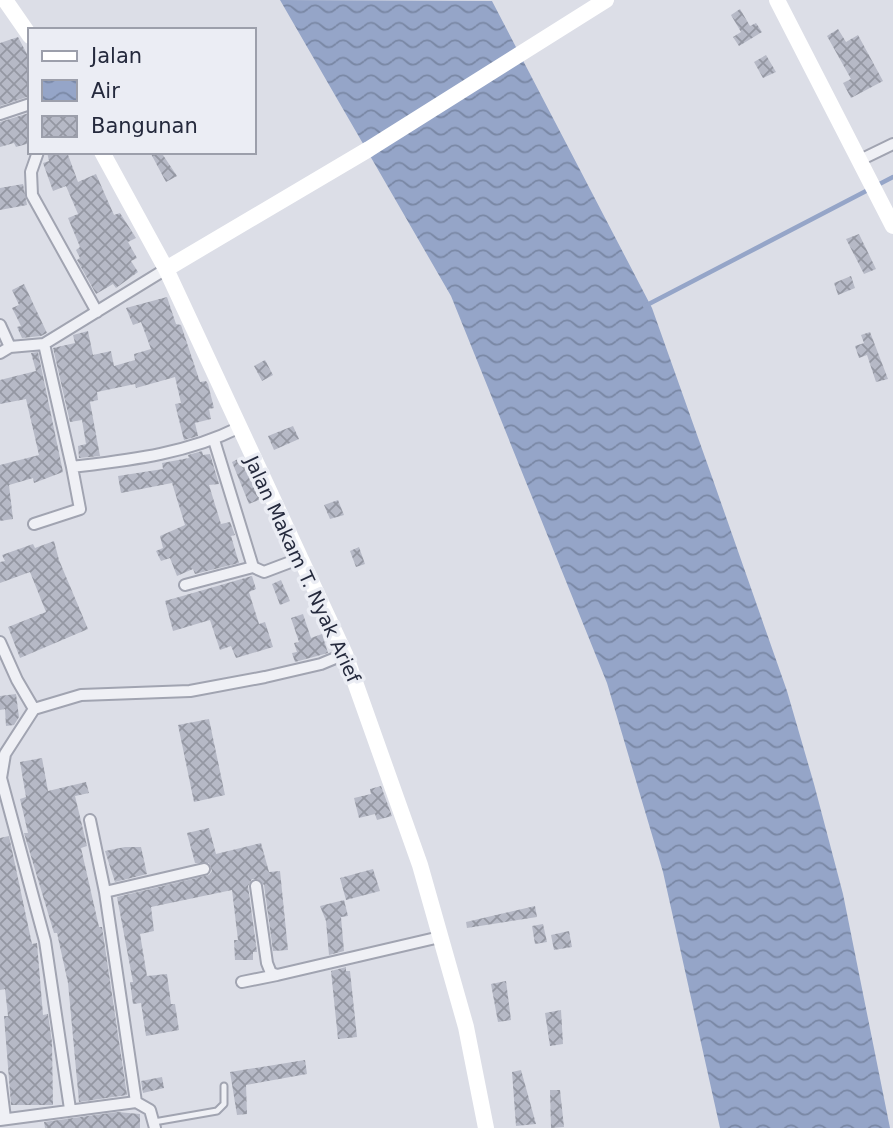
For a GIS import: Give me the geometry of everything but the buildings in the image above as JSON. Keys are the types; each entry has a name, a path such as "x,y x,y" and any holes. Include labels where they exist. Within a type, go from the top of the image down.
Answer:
{"street":[{"path":"5,0 28,33"},
{"path":"0,325 5,350 44,344 369,149 606,0"},
{"path":"777,0 890,219"},
{"path":"0,114 28,106"},
{"path":"863,165 893,144"},
{"path":"37,154 31,172 32,195 97,312"},
{"name":"Jalan Makam T. Nyak Arief","path":"103,154 166,269 345,654 420,864 466,1027 486,1128"},
{"path":"34,524 80,509 44,344"},
{"path":"72,467 169,453 214,440 238,428"},
{"path":"214,440 253,567"},
{"path":"185,585 253,567 264,572 301,558"},
{"path":"0,642 34,709"},
{"path":"70,1109 46,941 1,778 5,754 34,709 81,695 190,691 321,664 345,654"},
{"path":"90,820 105,892 136,1102"},
{"path":"105,892 204,869"},
{"path":"256,886 268,970 277,975"},
{"path":"242,982 440,937"},
{"path":"0,1078 2,1119 136,1102 147,1107 154,1125"}],"lane":[{"path":"154,1125 217,1111 224,1104 224,1086"}],"water":[{"path":"280,0 492,1 652,308 712,477 787,691 814,784 843,894 890,1128 720,1128 663,872 607,683 451,296"}],"waterway":[{"path":"645,306 893,177"}]}
